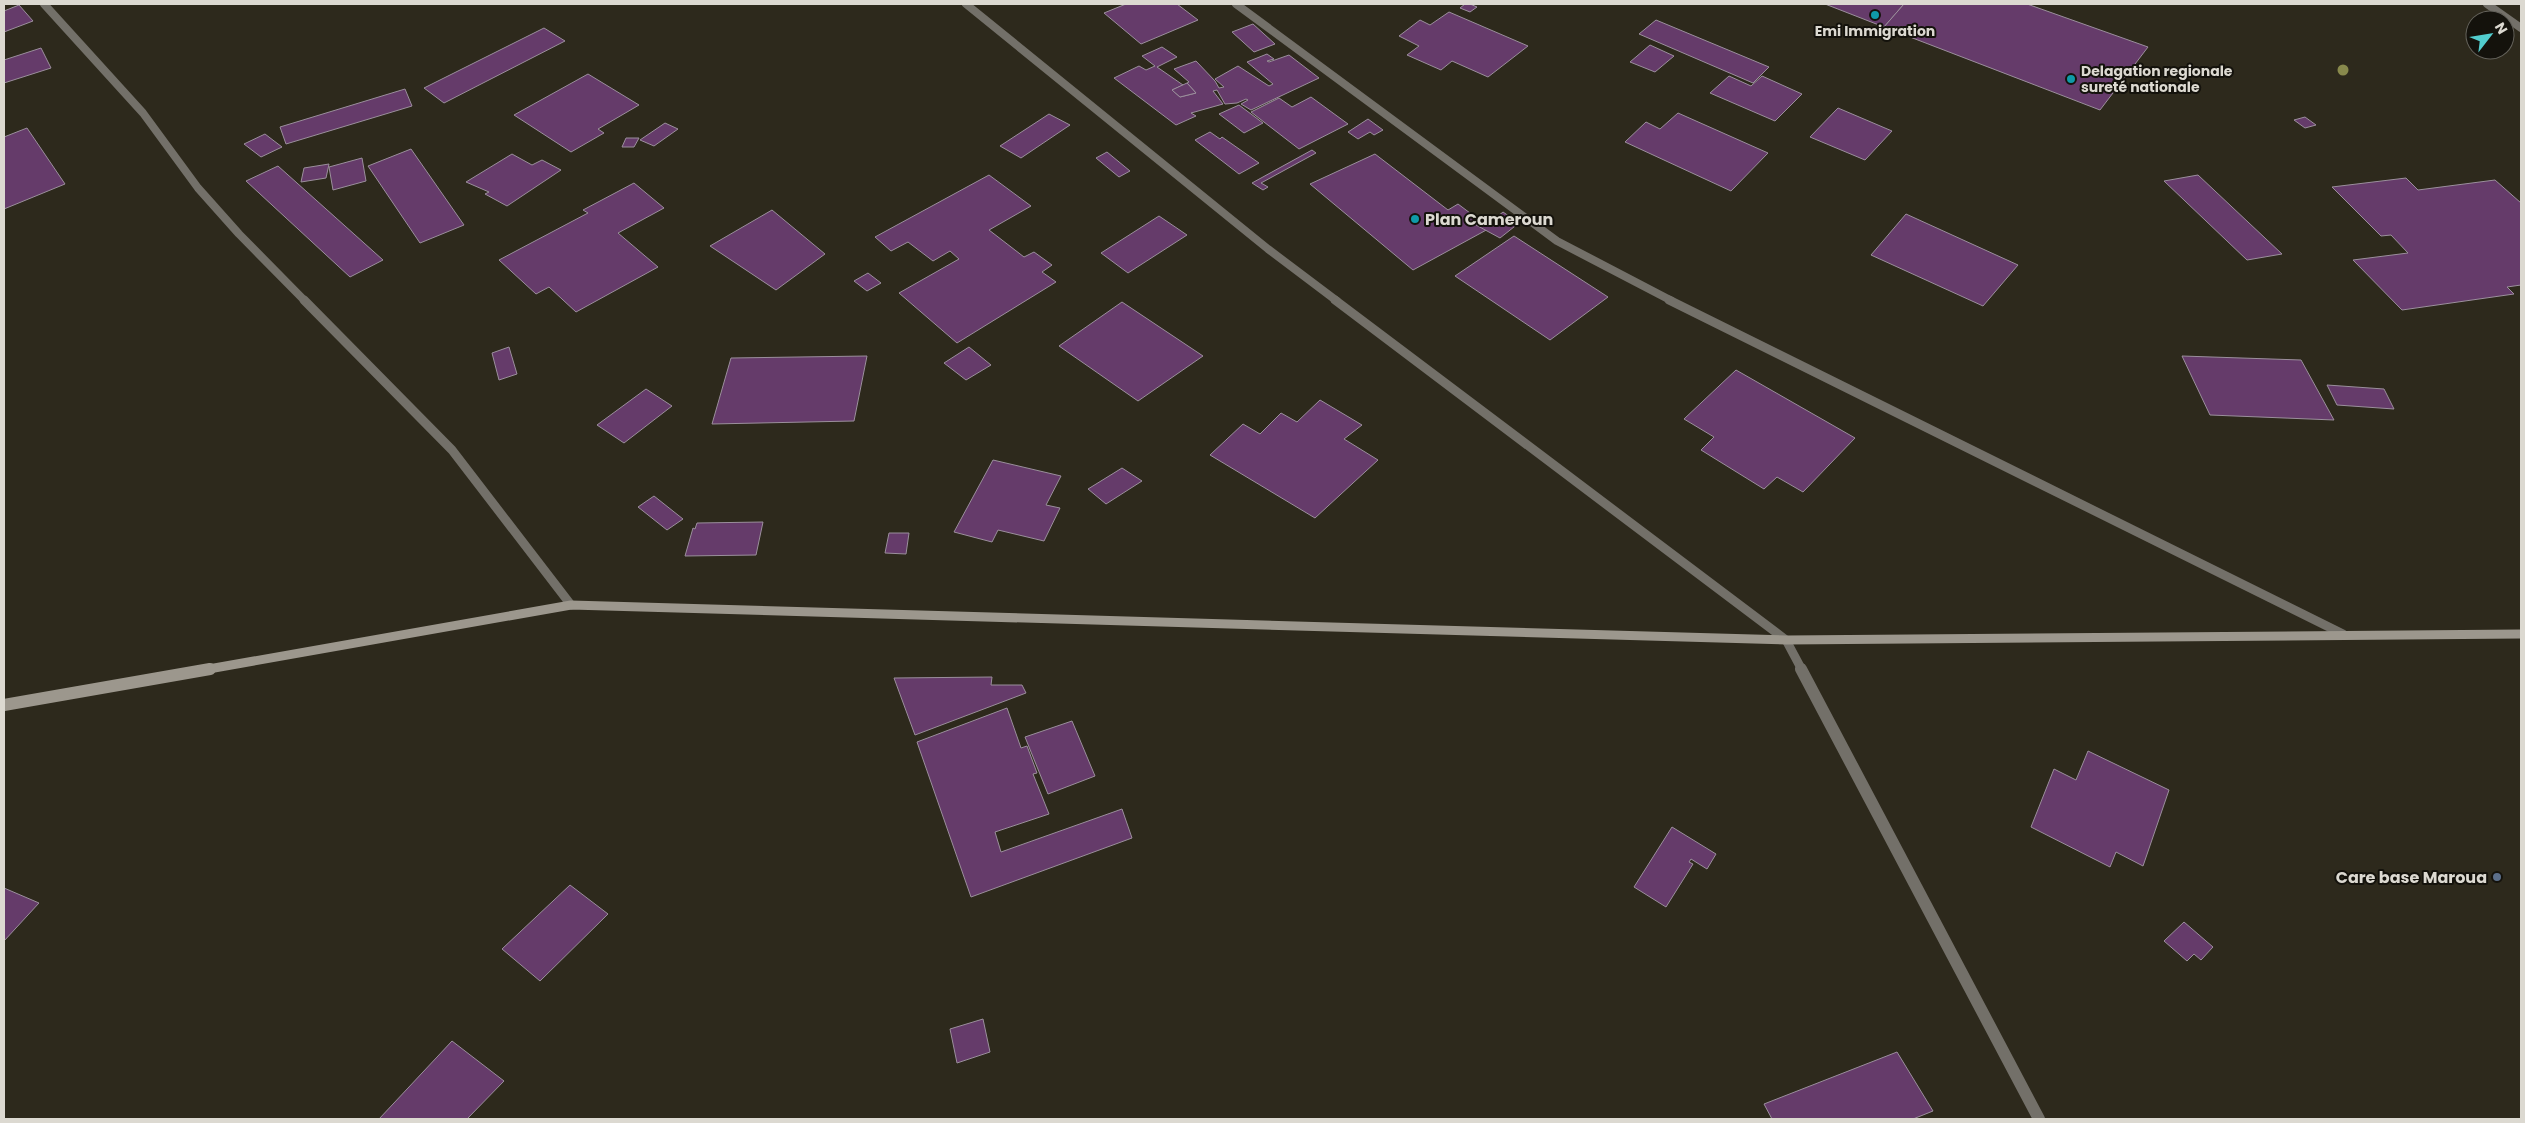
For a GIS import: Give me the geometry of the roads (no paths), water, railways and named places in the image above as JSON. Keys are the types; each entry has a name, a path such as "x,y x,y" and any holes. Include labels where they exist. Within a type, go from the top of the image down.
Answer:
{"street":[{"path":"44,4 144,113 198,188 452,450 571,605"},
{"path":"966,4 1268,248 1786,640 2039,1119"},
{"path":"1236,4 1556,241 1626,278 2343,634"},
{"path":"2488,4 2521,28"},
{"path":"4,705 571,605 1786,640 2521,634"}],"place":[{"name":"Emi Immigration","path":"1875,15"},
{"name":"Delagation regionale sureté nationale","path":"2071,79"},
{"name":"Plan Cameroun","path":"1415,219"},
{"name":"Care base Maroua","path":"2497,877"}]}
